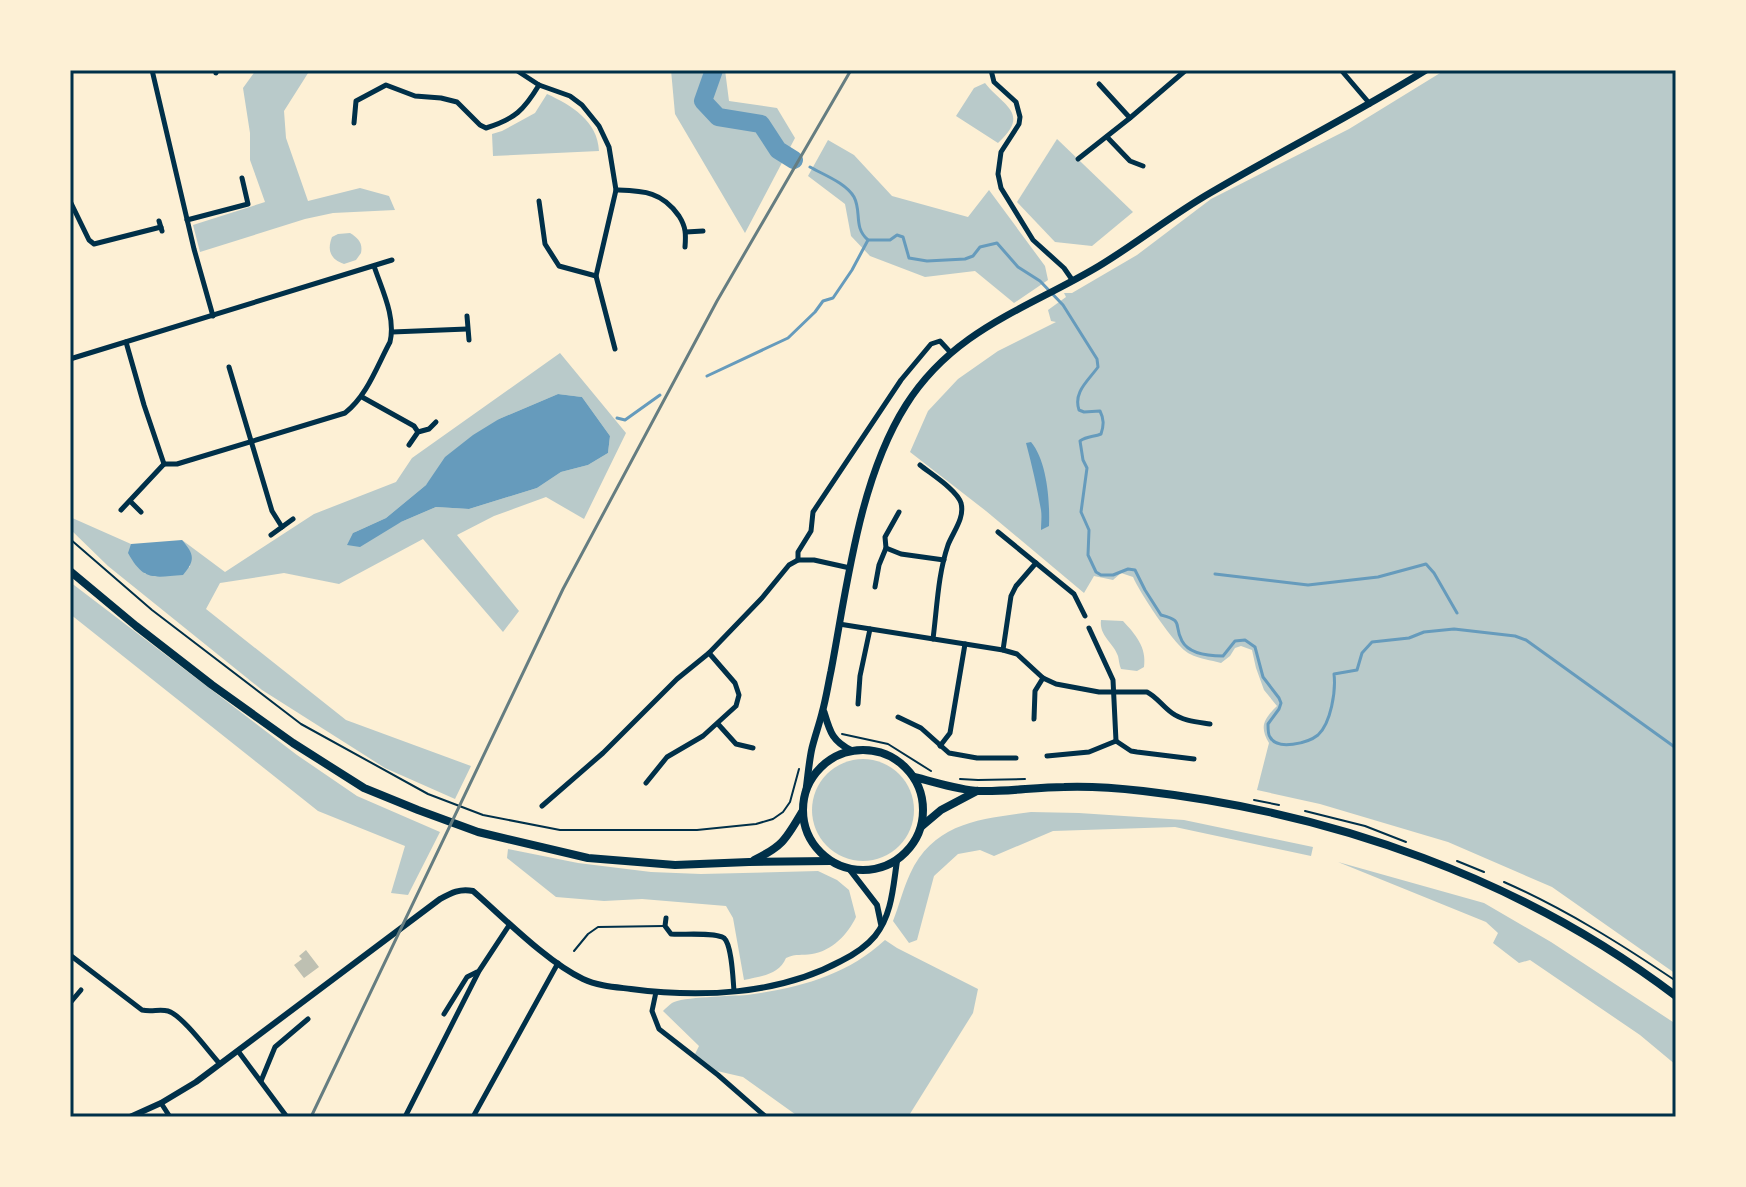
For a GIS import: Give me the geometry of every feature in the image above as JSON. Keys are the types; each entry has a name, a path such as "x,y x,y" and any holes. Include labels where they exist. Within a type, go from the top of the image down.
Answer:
{"highway":[{"path":"70,571 212,685 293,743 364,788 418,810 478,832 588,858 675,865 830,861"},
{"path":"868,750 884,754 896,759 914,777 923,801 922,826 916,840 897,861 882,868 850,870 821,854 807,834 803,811 806,790 824,764 837,756 868,750"},
{"path":"914,777 978,791 1066,786 1145,791 1255,808 1361,836 1469,875 1540,910 1616,954 1676,996"},
{"path":"922,826 941,810 978,791"},
{"path":"749,862 772,851 784,841 803,811"}],"main road":[{"path":"806,790 812,747 823,710 863,509 891,433 906,404 925,380 974,334 1128,249 1209,194 1426,70"},
{"path":"823,710 833,738 852,751"}],"street":[{"path":"152,70 213,316"},
{"path":"516,70 539,85 570,96 582,105 599,126 609,147 616,190 596,276 615,349"},
{"path":"991,70 994,82 1016,102 1020,117 1019,124 1001,152 998,174 1001,188 1033,240 1064,268 1073,281"},
{"path":"1078,159 1186,70"},
{"path":"1341,70 1370,104"},
{"path":"1099,84 1130,118"},
{"path":"354,123 356,101 386,85 415,96 457,102 486,128 508,119 525,107 539,85"},
{"path":"1107,137 1130,161 1143,166"},
{"path":"187,220 248,204 242,178"},
{"path":"616,190 641,191 665,200 685,225 685,247"},
{"path":"70,201 89,240 94,244 161,226"},
{"path":"539,201 545,244 559,266 596,276"},
{"path":"686,232 703,231"},
{"path":"70,359 392,260"},
{"path":"121,510 164,464 177,464 345,413 362,397 392,332 392,322 374,266"},
{"path":"467,316 469,340"},
{"path":"392,332 467,329"},
{"path":"798,560 798,552 811,531 813,512 901,380 931,344 940,341 951,353"},
{"path":"126,342 164,464"},
{"path":"229,367 272,511 282,527"},
{"path":"362,397 414,426 418,432"},
{"path":"409,445 418,432 429,429 436,422"},
{"path":"920,465 955,494 961,505 960,518 944,560 933,639"},
{"path":"130,501 141,512"},
{"path":"875,587 886,548 885,537 899,512"},
{"path":"271,535 293,519"},
{"path":"998,532 1074,594 1085,616"},
{"path":"886,548 901,554 944,560"},
{"path":"542,806 603,753 677,679 709,653 789,565 798,560 814,560 850,568"},
{"path":"1003,650 1011,596 1036,563"},
{"path":"839,624 1003,650 1017,654 1043,678 1056,684 1099,692 1147,692 1180,718 1210,724"},
{"path":"1089,628 1113,680 1116,741"},
{"path":"858,704 860,676 870,629"},
{"path":"940,746 950,733 965,644"},
{"path":"646,783 667,757 703,736 736,706 739,695 735,683 709,653"},
{"path":"1034,719 1035,691 1043,678"},
{"path":"898,717 912,723 949,753 965,757 1016,758"},
{"path":"718,724 736,744 753,748"},
{"path":"1047,756 1089,752 1116,741"},
{"path":"1116,741 1131,751 1194,759"},
{"path":"130,1117 196,1082 440,899 464,889 473,891 558,963 587,980 605,986 693,994 764,988 799,979 856,953 872,939 891,905 897,861"},
{"path":"850,870 877,905 881,924"},
{"path":"666,918 665,926 671,934 724,938 729,945 734,991"},
{"path":"405,1117 479,971 511,924"},
{"path":"70,955 142,1010 166,1010 177,1015 220,1064"},
{"path":"473,1117 558,963"},
{"path":"444,1014 467,977 479,971"},
{"path":"70,1003 81,990"},
{"path":"656,992 652,1011 659,1029 766,1117"},
{"path":"261,1082 275,1047 308,1019"},
{"path":"238,1051 287,1117"},
{"path":"161,1103 170,1117"}],"lane":[{"path":"574,951 598,927 665,926"}],"path":[{"path":"70,539 152,610 301,724 428,794 483,815 560,830 697,830 756,824 783,812 790,802 802,759"},
{"path":"833,738 840,733 888,744 941,777"},
{"path":"953,778 1024,779"},
{"path":"1251,799 1281,805"},
{"path":"1295,809 1365,826 1405,841"},
{"path":"1458,861 1483,872"},
{"path":"1496,878 1546,900 1676,981"}],"shaded area":[{"path":"256,70 310,70 284,111 286,138 308,201 360,188 389,196 395,210 333,213 305,219 200,252 193,225 265,202 250,160 250,133 243,88"},
{"path":"671,70 725,70 729,101 777,108 795,138 745,233 675,114"},
{"path":"1445,70 1676,70 1676,974 1552,887 1448,842 1320,804 1257,790 1269,743 1264,723 1277,706 1264,690 1252,650 1241,646 1235,648 1221,663 1190,654 1150,607 1133,577 1121,573 1113,580 1094,576 1084,593 910,452 928,411 958,379 998,351 1056,322 1051,321 1048,310 1066,297 1064,293 1072,293 1137,255 1211,199 1349,129"},
{"path":"985,83 1011,110 1013,117 1008,133 998,143 956,116 974,88"},
{"path":"547,94 582,115 594,131 599,151 493,156 492,134 535,113"},
{"path":"1057,139 1133,212 1092,246 1055,242 1017,202"},
{"path":"828,140 854,155 892,196 968,217 989,190 1045,266 1048,280 1014,303 975,271 925,277 870,256 851,236 845,204 808,176"},
{"path":"350,233 359,241 361,253 356,260 344,264 333,257 331,242 332,237 338,234"},
{"path":"560,353 626,433 584,519 546,497 494,516 457,535 519,611 503,632 423,539 339,584 284,573 220,583 206,609 346,720 471,766 455,799 385,768 262,690 108,566 70,529 70,517 131,544 145,574 190,567 182,540 225,572 314,514 396,482 412,458","holes":["558,394 582,397 610,436 608,453 588,465 561,472 537,488 469,509 436,507 401,522 353,533 386,518 499,419"]},
{"path":"70,582 297,755 357,796 440,832 408,895 391,893 405,846 318,811 70,614"},
{"path":"1101,620 1123,621 1142,647 1144,667 1137,671 1121,669 1116,651 1104,635"},
{"path":"863,759 883,763 899,774 910,790 914,810 910,830 899,846 883,857 863,861 843,857 827,846 816,830 812,810 816,790 827,774 843,763"},
{"path":"1031,812 1184,820 1313,847 1311,856 1175,827 1053,831 994,856 980,850 958,854 934,876 917,940 909,943 893,921 910,874 932,843 961,826"},
{"path":"508,849 578,863 651,872 818,871 849,890 856,917 849,930 826,949 790,956 774,971 744,980 733,918 726,906 642,899 604,901 556,897 507,858"},
{"path":"1338,862 1484,903 1551,942 1676,1024 1676,1065 1640,1035 1530,960 1519,963 1493,943 1498,933 1486,922"},
{"path":"885,940 978,989 973,1013 908,1117 799,1117 743,1077 717,1071 695,1054 699,1046 663,1011 677,1001 747,995 803,984 854,963"}],"water":[{"path":"558,394 582,397 610,436 608,453 588,465 561,472 537,488 469,509 436,507 401,522 360,547 347,545 353,533 386,518 426,485 445,457 473,435 499,419"},
{"path":"1031,442 1041,460 1048,493 1049,526 1041,530 1041,510 1026,443"},
{"path":"182,540 192,557 183,575 151,576 139,569 128,553 131,544"}],"building":[{"path":"306,950 319,967 304,978 294,965 302,959 299,956"}],"waterway":[{"path":"714,70 703,101 718,117 761,124 778,150 794,160"},
{"path":"810,167 840,183 854,197 859,225 868,240 890,240 897,235 903,237 909,258 927,261 965,259 973,256 980,247 997,243 1018,267 1040,281 1063,305 1097,359 1098,367 1082,387 1078,398 1079,410 1100,411 1103,419 1101,434 1080,441 1087,468 1081,512 1089,530 1088,555 1096,572 1113,575 1128,569 1135,570 1161,615 1176,622 1182,641 1195,651 1223,656 1235,641 1245,640 1255,647 1263,677 1281,703 1268,724 1269,735 1274,741 1286,745 1307,741 1323,730 1332,706 1334,674 1357,670 1362,653 1372,642 1454,629 1526,640 1676,748"},
{"path":"707,376 788,338 823,301 833,298 868,240"},
{"path":"617,418 625,420 660,395"},
{"path":"1215,574 1308,585 1378,577 1426,564 1457,613"}],"railway":[{"path":"311,1117 563,589 717,301 851,70"}]}
